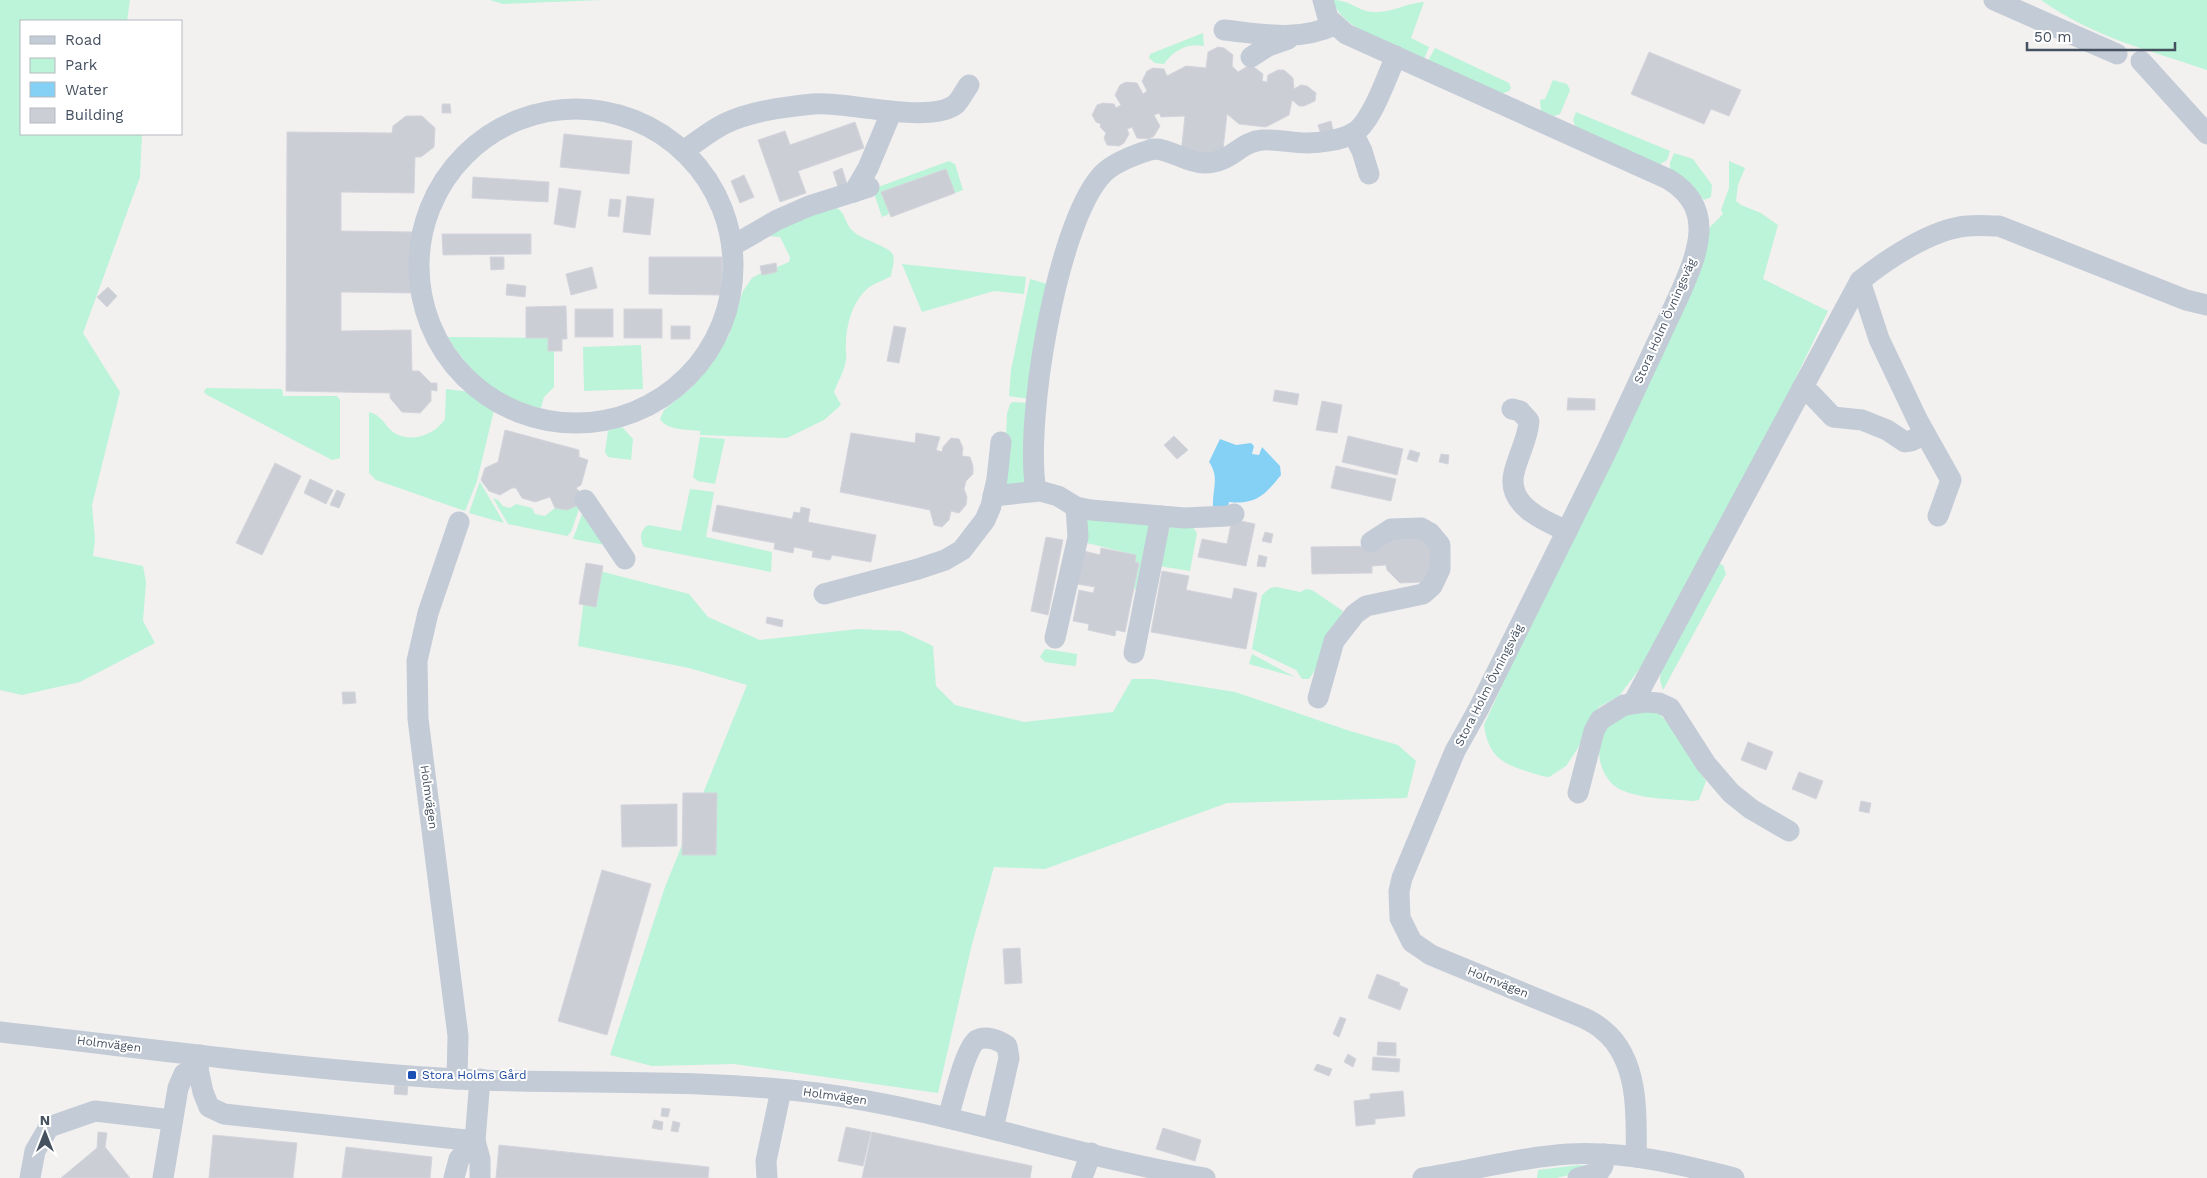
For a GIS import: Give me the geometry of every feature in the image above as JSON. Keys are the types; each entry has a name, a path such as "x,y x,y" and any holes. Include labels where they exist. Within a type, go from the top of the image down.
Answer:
{"street":[{"path":"1250,57 1268,46 1293,37 1316,34 1335,25 1328,18 1323,0"},
{"path":"1994,0 2117,54"},
{"name":"Stora Holm Övningsväg","path":"1335,25 1346,34 1668,179 1680,186 1691,198 1697,215 1699,239 1689,274 1606,452 1479,708 1455,751 1437,796"},
{"path":"1224,30 1293,37"},
{"path":"1036,491 1032,464 1036,400 1054,298 1081,207 1100,176 1111,168 1152,149 1166,151 1192,163 1206,163 1224,161 1244,146 1261,140 1309,143 1354,133 1362,126 1376,101 1396,56"},
{"path":"2141,61 2207,134"},
{"path":"683,151 725,123 758,113 827,104 857,105 891,112 909,113 940,110 955,104 969,85"},
{"path":"588,110 620,116 643,124 683,151 705,177 719,200 726,219 732,246 731,295 715,341 702,361 685,380 653,403 624,416 602,422 574,424 537,419 518,413 479,391 446,356 434,335 425,312 420,288 418,264 424,225 435,194 448,174 482,140 525,118 548,111 588,110"},
{"path":"732,246 777,220 809,206 862,190 868,168 891,112"},
{"path":"1354,133 1369,174"},
{"path":"1633,704 1860,281 1880,264 1939,233 1966,226 1999,226 2186,300 2207,305"},
{"path":"1860,281 1879,339 1925,434 1951,480 1938,516"},
{"path":"1802,388 1811,394 1834,417 1862,420 1887,430 1905,442 1912,441 1925,434"},
{"path":"1512,409 1520,411 1529,421 1529,431 1513,475 1516,493 1533,515 1567,531"},
{"path":"824,594 945,560 962,550 974,537 985,520 993,496 1001,442"},
{"path":"993,496 1036,491 1058,496 1076,508 1202,519 1234,514"},
{"path":"585,500 625,559"},
{"path":"1055,638 1078,537 1076,508"},
{"path":"1134,653 1161,516"},
{"name":"Holmvägen","path":"458,1079 458,1036 418,719 417,661 428,613 459,522"},
{"path":"1318,698 1328,656 1334,641 1355,614 1366,606 1423,594 1432,586 1440,569 1440,545 1430,533 1421,528 1391,529 1371,542"},
{"path":"1578,793 1594,731 1600,720 1624,705 1659,703 1670,708 1719,781 1751,809 1789,831"},
{"name":"Holmvägen","path":"1437,796 1402,878 1398,906 1404,929 1412,942 1431,955 1552,1004 1584,1018 1603,1030 1617,1044 1627,1066 1633,1088 1637,1124 1636,1157"},
{"name":"Holmvägen","path":"0,1032 199,1062 458,1079 678,1082 781,1090 849,1098 948,1118 1091,1153 1205,1178"},
{"path":"948,1118 969,1050 976,1040 985,1038 1001,1042 1007,1046 1010,1058 993,1129"},
{"path":"163,1178 178,1088 184,1074 199,1062"},
{"path":"199,1062 203,1092 209,1107 224,1114 475,1140"},
{"path":"480,1079 475,1140 480,1159 480,1178"},
{"path":"767,1178 766,1161 781,1090"},
{"path":"30,1178 35,1151 50,1127 95,1111 172,1120"},
{"path":"454,1178 458,1159 475,1140"},
{"path":"1082,1178 1091,1153"},
{"path":"1578,1178 1599,1172 1603,1166 1604,1154"},
{"path":"1422,1178 1552,1155 1604,1154 1636,1157 1734,1178"}],"green space":[{"path":"0,0 130,0 127,20 20,20 20,135 142,135 140,177 83,333 120,392 92,505 95,539 93,556 143,566 146,582 143,621 155,643 80,682 22,695 0,690"},
{"path":"490,0 603,0 503,4"},
{"path":"1332,0 1339,0 1373,12 1386,11 1424,2 1411,38 1429,47 1424,59 1385,43 1359,29 1347,21 1338,11"},
{"path":"2041,0 2207,0 2207,70 2142,49 2101,33 2061,13"},
{"path":"1203,33 1204,46 1198,45 1181,49 1164,64 1155,63 1149,58 1150,54"},
{"path":"1435,48 1509,83 1511,88 1509,91 1501,94 1428,61"},
{"path":"1553,80 1567,84 1570,90 1560,114 1554,116 1541,111 1540,100 1545,99"},
{"path":"1576,112 1670,151 1667,160 1659,165 1576,128 1573,120"},
{"path":"1674,153 1693,159 1712,185 1711,197 1704,200 1691,184 1670,170 1670,163"},
{"path":"949,161 955,164 963,190 955,193 945,169 882,192 889,214 882,217 874,193 878,187"},
{"path":"1729,161 1745,168 1738,185 1736,201 1761,213 1778,225 1763,279 1828,311 1774,423 1650,655 1619,696 1599,707 1593,715 1578,748 1566,766 1549,777 1520,769 1503,761 1496,755 1487,738 1484,725 1710,227 1723,214 1721,210 1729,188"},
{"path":"837,208 854,232 889,250 894,258 891,276 865,291 853,309 846,337 845,364 834,392 841,405 824,420 787,438 700,435 700,431 673,428 663,423 660,419 664,410 690,389 711,365 729,335 743,291 752,278 761,273 762,275 777,272 777,267 789,262 790,257 780,237 767,236 788,221"},
{"path":"902,264 1026,277 1024,294 994,291 922,312"},
{"path":"1030,279 1051,285 1028,399 1009,396 1011,370"},
{"path":"448,337 548,338 554,351 554,387 544,397 541,408 513,399 499,392 475,373"},
{"path":"641,345 643,389 584,391 583,347"},
{"path":"206,388 282,389 283,396 337,396 340,400 340,458 332,460 207,395 204,392"},
{"path":"446,389 471,392 494,410 477,481 465,511 376,480 369,473 369,412 377,415 390,430 400,436 422,436 441,425 445,419"},
{"path":"1013,402 1030,403 1026,485 1004,486 1007,414 1010,404"},
{"path":"618,427 623,428 633,439 631,460 608,457 605,452 608,431"},
{"path":"700,437 725,439 715,484 698,481 693,477"},
{"path":"480,482 504,523 469,513"},
{"path":"690,489 714,492 706,537 772,552 771,572 644,547 641,535 643,529 648,525 681,531"},
{"path":"493,498 498,500 503,506 510,508 516,504 532,508 535,514 545,516 555,508 567,510 576,506 579,509 571,532 567,536 508,524"},
{"path":"585,506 605,545 573,539"},
{"path":"1083,517 1150,524 1142,590 1134,589 1139,563 1135,562 1136,555 1087,543"},
{"path":"1192,526 1197,533 1190,571 1159,566 1170,527"},
{"path":"1723,565 1726,574 1663,690 1660,680 1661,669 1717,566"},
{"path":"588,568 689,594 708,617 760,640 858,629 901,631 933,646 936,686 955,705 1024,722 1113,712 1132,679 1154,679 1235,692 1350,731 1398,745 1416,761 1407,798 1227,803 1045,869 994,867 972,944 938,1093 734,1064 652,1066 610,1055 665,887 747,685 689,668 578,646"},
{"path":"1277,587 1300,592 1306,589 1312,590 1343,611 1317,667 1309,679 1302,679 1296,670 1252,649 1262,595 1270,588"},
{"path":"1045,649 1077,654 1076,665 1045,662 1040,657"},
{"path":"1252,654 1295,677 1249,664"},
{"path":"1634,710 1657,713 1676,733 1706,781 1699,800 1666,799 1629,793 1613,785 1607,777 1602,769 1600,759 1600,740 1610,724"},
{"path":"1579,1165 1585,1166 1583,1172 1556,1178 1537,1178 1538,1170"}],"water":[{"path":"1220,439 1236,445 1251,443 1254,446 1252,454 1259,455 1262,447 1280,466 1281,475 1265,493 1253,500 1238,503 1229,502 1228,507 1213,506 1215,478 1209,462"}],"building":[{"path":"1218,47 1224,48 1233,55 1232,66 1238,72 1248,66 1254,67 1263,74 1262,81 1267,82 1268,75 1278,70 1284,70 1293,78 1294,89 1301,85 1307,86 1316,93 1315,101 1299,106 1292,100 1289,115 1266,127 1239,124 1227,114 1222,158 1181,153 1185,116 1161,117 1159,113 1154,115 1160,126 1154,136 1149,139 1137,138 1132,127 1127,129 1129,134 1124,143 1119,146 1107,145 1104,138 1106,133 1100,127 1101,124 1096,122 1092,115 1097,105 1103,103 1114,104 1116,108 1121,105 1115,95 1120,85 1126,82 1137,83 1143,94 1147,91 1142,81 1147,71 1153,68 1164,69 1167,76 1186,66 1206,68 1208,52"},
{"path":"1649,52 1741,90 1729,116 1711,109 1704,124 1631,94"},
{"path":"442,104 450,104 451,113 442,113"},
{"path":"406,116 422,116 435,128 434,147 421,157 415,157 414,193 341,192 341,231 412,232 413,293 341,292 341,331 411,330 412,371 419,371 431,383 437,383 437,391 431,390 431,401 420,413 402,412 390,398 390,393 286,391 287,132 392,133 393,126"},
{"path":"1331,121 1333,130 1321,134 1318,125"},
{"path":"855,122 864,148 798,171 806,193 780,202 758,140 785,131 790,145"},
{"path":"564,134 632,141 629,174 560,167"},
{"path":"842,168 847,184 838,187 833,172"},
{"path":"946,169 955,193 891,217 881,192"},
{"path":"744,175 754,197 740,203 731,181"},
{"path":"473,177 549,182 548,202 472,198"},
{"path":"559,188 581,191 575,228 554,224"},
{"path":"627,196 654,199 650,235 623,232"},
{"path":"610,199 621,200 619,217 608,216"},
{"path":"442,234 531,234 531,254 443,255"},
{"path":"490,257 504,257 504,269 491,270"},
{"path":"649,257 722,257 722,295 649,294"},
{"path":"776,263 777,272 762,275 760,266"},
{"path":"592,267 597,288 571,295 566,274"},
{"path":"507,284 526,286 525,297 506,295"},
{"path":"108,287 117,296 107,307 97,297"},
{"path":"566,306 567,339 562,339 562,351 548,351 548,338 526,338 526,307"},
{"path":"575,309 613,309 613,337 575,337"},
{"path":"624,309 662,309 662,338 624,338"},
{"path":"671,326 690,326 690,339 671,339"},
{"path":"894,326 906,328 899,363 887,361"},
{"path":"1275,390 1299,394 1297,405 1273,401"},
{"path":"1568,398 1595,399 1595,410 1567,410"},
{"path":"1322,401 1342,405 1337,433 1316,430"},
{"path":"505,430 579,450 579,457 588,460 581,485 576,488 580,492 576,506 567,510 555,508 550,497 535,502 522,498 516,488 512,488 500,495 489,491 481,480 485,468 498,462"},
{"path":"851,433 915,443 916,433 940,437 936,450 942,452 943,447 951,438 959,439 963,448 962,456 970,457 973,466 973,474 966,481 964,489 967,497 966,505 959,513 951,511 949,520 942,527 934,525 930,510 840,492"},
{"path":"1174,436 1188,450 1177,459 1164,445"},
{"path":"1348,436 1403,449 1397,475 1342,462"},
{"path":"1410,450 1420,453 1417,462 1407,459"},
{"path":"1441,454 1449,455 1448,464 1439,462"},
{"path":"275,463 301,476 262,555 236,543"},
{"path":"1336,466 1396,479 1391,501 1331,488"},
{"path":"310,479 333,490 326,504 304,493"},
{"path":"337,490 345,494 339,508 330,505"},
{"path":"717,505 792,519 794,512 800,513 801,507 810,509 808,522 876,535 871,562 832,555 830,560 812,557 813,551 794,547 793,553 774,549 775,543 712,531"},
{"path":"1232,519 1255,524 1246,566 1198,557 1202,539 1227,544"},
{"path":"1398,530 1436,543 1436,566 1422,582 1400,583 1387,570 1386,565 1372,566 1372,573 1312,574 1311,547 1385,546"},
{"path":"1265,532 1273,534 1271,543 1262,541"},
{"path":"1046,537 1063,540 1048,615 1031,611"},
{"path":"1101,548 1136,555 1135,562 1139,563 1125,632 1116,630 1115,636 1088,630 1089,624 1073,621 1079,590 1093,593 1095,587 1077,584 1084,551 1100,555"},
{"path":"1259,555 1267,557 1265,567 1257,566"},
{"path":"586,563 603,566 596,607 579,604"},
{"path":"1162,571 1189,576 1186,590 1232,599 1234,588 1257,593 1246,649 1151,632"},
{"path":"767,617 783,620 782,627 766,623"},
{"path":"342,692 355,692 356,703 343,704"},
{"path":"1748,742 1773,752 1766,770 1741,760"},
{"path":"1799,772 1823,781 1816,799 1792,789"},
{"path":"683,793 717,793 716,855 682,855"},
{"path":"1861,801 1871,803 1869,813 1859,811"},
{"path":"677,804 677,846 622,847 621,805"},
{"path":"602,870 651,884 607,1035 558,1021"},
{"path":"1020,948 1022,983 1005,984 1003,949"},
{"path":"1377,974 1400,983 1399,985 1408,989 1400,1010 1368,998"},
{"path":"1340,1017 1346,1019 1339,1037 1333,1034"},
{"path":"1378,1042 1396,1043 1396,1056 1377,1055"},
{"path":"1348,1054 1356,1059 1353,1067 1344,1062"},
{"path":"1373,1057 1400,1059 1399,1072 1372,1070"},
{"path":"1317,1064 1332,1069 1329,1076 1314,1070"},
{"path":"395,1085 408,1086 407,1095 394,1094"},
{"path":"1403,1091 1405,1116 1375,1119 1375,1124 1356,1126 1354,1101 1370,1099 1370,1094"},
{"path":"662,1108 670,1109 668,1117 661,1116"},
{"path":"654,1120 663,1122 662,1130 652,1128"},
{"path":"673,1121 680,1123 678,1132 671,1131"},
{"path":"846,1127 871,1132 863,1166 838,1161"},
{"path":"1163,1128 1201,1140 1195,1161 1156,1149"},
{"path":"98,1132 107,1133 105,1147 130,1178 61,1178 97,1148"},
{"path":"872,1132 1032,1166 1030,1178 862,1178"},
{"path":"213,1135 297,1143 293,1178 209,1178"},
{"path":"499,1145 709,1167 708,1178 496,1178"},
{"path":"346,1147 432,1157 430,1178 342,1178"}],"place":[{"name":"Stora Holms Gård","path":"412,1075"}]}
